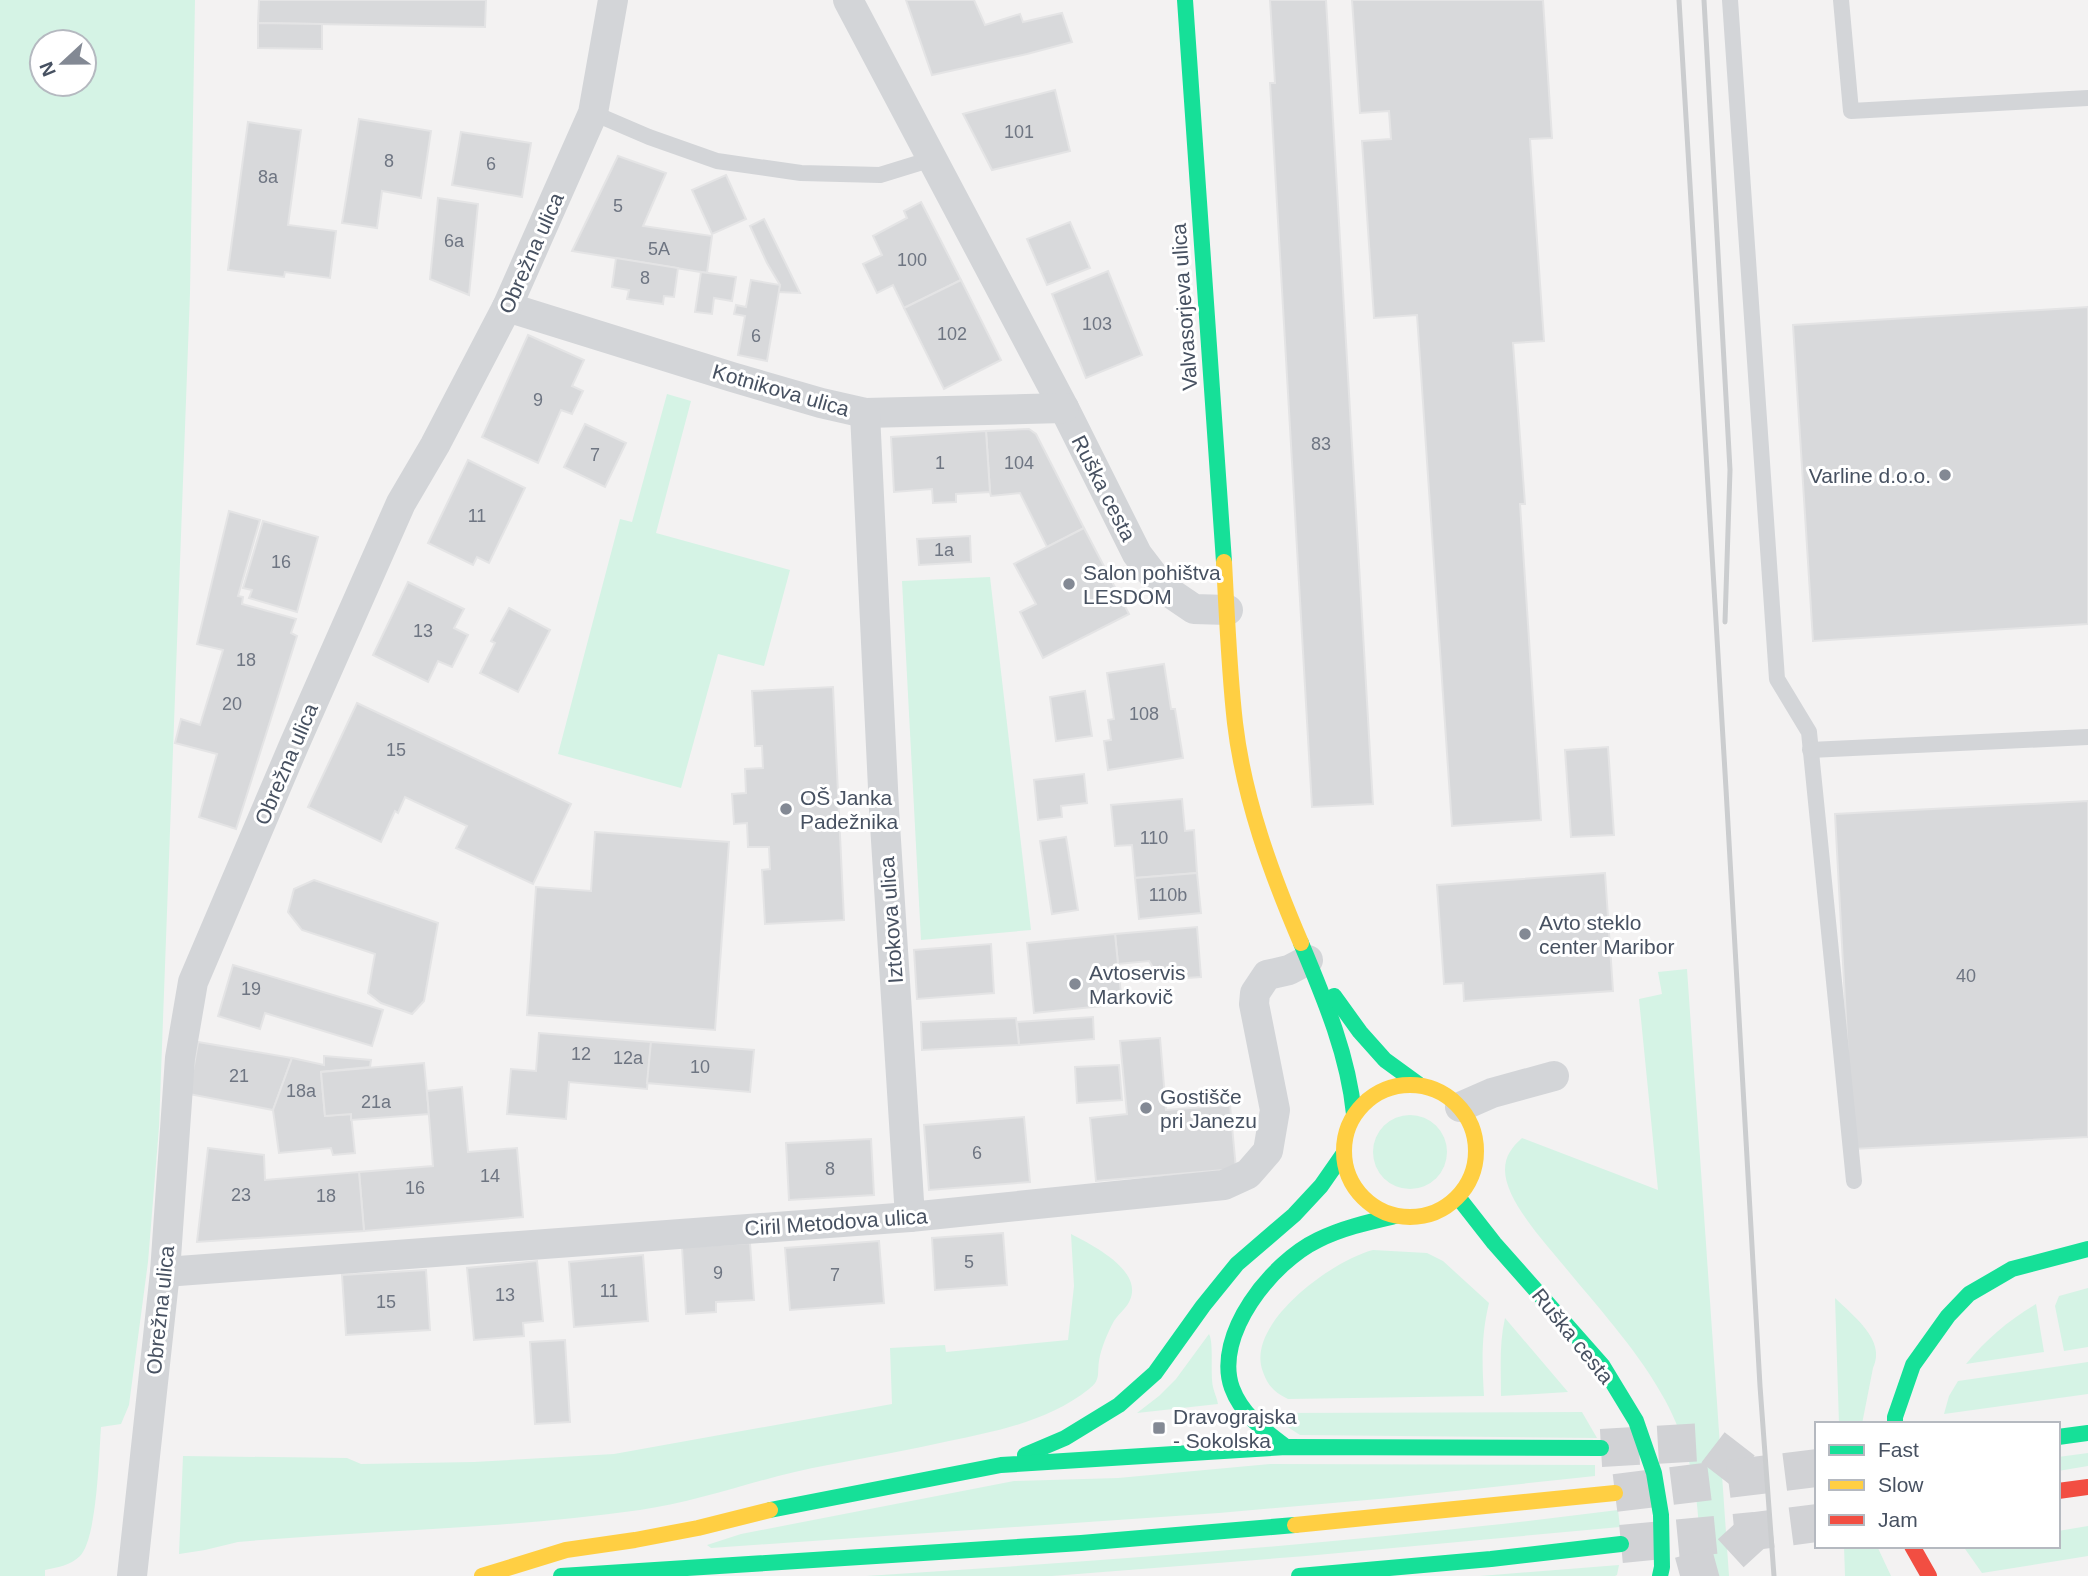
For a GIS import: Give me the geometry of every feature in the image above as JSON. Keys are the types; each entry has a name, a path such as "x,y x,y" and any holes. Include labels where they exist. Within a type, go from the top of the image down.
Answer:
{"main road":[{"name":"Valvasorjeva ulica","path":"1185,0 1228,610"},
{"path":"1228,610 1235,724 1249,802 1273,874 1339,1044 1349,1077 1354,1114"},
{"path":"1308,960 1360,1032 1385,1060 1418,1084"},
{"path":"1286,1447 1256,1424 1241,1406 1232,1387 1228,1368 1229,1349 1237,1327 1258,1290 1295,1255 1317,1240 1360,1223 1395,1216 1423,1216 1436,1212 1458,1197 1475,1168 1475,1135 1460,1107 1448,1096 1418,1084 1403,1084 1373,1095 1354,1114 1348,1126 1344,1153 1346,1167 1359,1193 1381,1211 1395,1216"},
{"path":"1001,1465 1065,1438 1119,1405 1155,1373 1237,1264 1294,1215 1321,1186 1344,1153"},
{"name":"Ruška cesta","path":"1458,1197 1494,1243 1602,1365 1636,1421 1654,1473 1661,1516 1660,1576"},
{"path":"1895,1422 1913,1365 1934,1334 1969,1294 2012,1269 2088,1248"},
{"path":"2060,1437 2088,1433"},
{"path":"482,1576 566,1550 635,1541 755,1513 1001,1465 1286,1447 1601,1448"},
{"path":"2060,1491 2088,1487"},
{"path":"561,1576 1081,1543 1328,1522 1615,1493"},
{"path":"1298,1576 1621,1544"},
{"path":"1913,1548 1929,1576"}],"street":[{"name":"Obrežna ulica","path":"132,1576 165,1272 180,1058 193,982 401,503 507,307 593,113 613,0"},
{"name":"Ruška cesta","path":"848,0 1064,408 1137,554 1163,588 1194,609 1228,610"},
{"name":"Kotnikova ulica","path":"507,307 745,381 865,413 1064,408"},
{"name":"Iztokova ulica","path":"865,413 884,809 910,1217"},
{"name":"Ciril Metodova ulica","path":"165,1272 910,1217 1224,1185 1248,1174 1268,1151 1275,1110 1254,1004 1255,993 1267,975 1290,970 1308,960"},
{"path":"1460,1107 1492,1093 1554,1076"}],"lane":[{"path":"1730,0 1777,679 1809,732 1854,1181"},
{"path":"1841,0 1851,111 2088,98"},
{"path":"593,113 649,137 718,161 801,173 880,175 932,159"},
{"path":"1810,750 2088,737"}],"green space":[{"path":"0,0 195,0 190,293 159,1127 148,1262 129,1405 121,1424 101,1427 94,1515 86,1547 72,1562 45,1570 45,1576 0,1576"},
{"path":"667,394 691,401 656,533 790,570 764,666 718,654 681,788 558,754 620,519 632,522"},
{"path":"990,577 1031,930 921,940 902,581"},
{"path":"1687,969 1729,1576 1696,1576 1699,1532 1694,1486 1683,1441 1665,1400 1620,1334 1520,1210 1507,1183 1505,1170 1510,1152 1522,1138 1658,1190 1639,999 1662,994 1658,972"},
{"path":"1403,1115 1417,1115 1431,1121 1441,1131 1447,1152 1445,1166 1431,1183 1417,1189 1403,1189 1389,1183 1379,1173 1373,1159 1373,1145 1379,1131 1389,1121"},
{"path":"1071,1234 1102,1252 1123,1269 1132,1289 1129,1303 1114,1321 1105,1340 1095,1383 1073,1400 1040,1417 986,1433 781,1475 687,1501 640,1510 490,1525 238,1542 179,1554 183,1456 347,1458 361,1464 474,1462 614,1454 892,1404 890,1348 945,1345 946,1352 1068,1340 1074,1286"},
{"path":"1373,1250 1427,1253 1443,1261 1489,1303 1483,1349 1484,1396 1288,1399 1270,1385 1263,1372 1261,1353 1267,1334 1279,1315 1316,1280 1356,1256"},
{"path":"2088,1288 2088,1347 2064,1351 2055,1306 2059,1296"},
{"path":"1835,1298 1866,1329 1872,1338 1876,1358 1862,1422 1839,1422"},
{"path":"2036,1304 2044,1352 1966,1364 1998,1331"},
{"path":"1505,1318 1568,1392 1501,1396 1501,1347"},
{"path":"1209,1334 1213,1389 1218,1404 1137,1413 1176,1379"},
{"path":"2088,1362 2088,1394 1944,1414 1949,1396 1958,1381"},
{"path":"1582,1412 1597,1438 1300,1435 1266,1413"},
{"path":"2088,1453 2088,1466 2060,1471 2060,1457"},
{"path":"1270,1464 1595,1465 1595,1476 1219,1513 711,1548 707,1545 741,1534 1014,1481 1118,1478"},
{"path":"1618,1510 1620,1527 1306,1556 1052,1576 866,1576 1242,1549 1430,1532"},
{"path":"2088,1526 2088,1556 1982,1573 1964,1548 2060,1548 2060,1531"},
{"path":"1844,1548 1878,1548 1891,1576 1845,1576"},
{"path":"1619,1565 1615,1576 1480,1576"}],"building":[{"path":"259,0 486,0 485,27 258,23"},
{"path":"906,0 974,0 985,25 1020,14 1023,22 1062,13 1072,42 932,75"},
{"path":"1270,0 1326,0 1373,804 1312,807 1270,83 1275,83"},
{"path":"1352,0 1543,0 1552,138 1530,139 1544,341 1513,343 1525,504 1520,504 1541,820 1452,826 1417,315 1374,318 1362,141 1391,139 1389,111 1360,113"},
{"path":"258,23 322,24 322,49 258,48"},
{"path":"1055,90 1070,151 992,170 963,114"},
{"path":"359,119 431,131 421,198 382,191 377,228 342,223"},
{"path":"248,122 301,130 288,225 336,231 330,278 285,272 284,277 228,270"},
{"path":"461,132 531,143 522,197 452,185"},
{"path":"618,156 666,173 643,226 712,236 707,273 572,251"},
{"path":"726,175 746,219 712,234 692,190"},
{"path":"438,198 478,204 469,295 430,279"},
{"path":"921,202 961,280 904,308 893,285 877,293 863,264 882,255 873,236 907,218 904,211"},
{"path":"764,219 800,293 778,292 780,285 750,226"},
{"path":"1070,222 1090,268 1047,285 1027,239"},
{"path":"616,258 678,268 674,297 664,296 663,304 627,299 629,290 612,287"},
{"path":"1108,271 1142,355 1086,378 1052,294"},
{"path":"701,272 736,277 732,301 714,298 712,314 695,312"},
{"path":"751,280 780,285 767,361 738,355 745,316 734,314 736,305 746,307"},
{"path":"961,280 1001,360 944,389 904,308"},
{"name":"Varline d.o.o.","path":"2088,307 2088,624 1813,641 1793,325"},
{"path":"528,335 584,360 572,386 583,391 572,414 561,410 538,463 482,437"},
{"path":"585,424 626,443 605,487 564,467"},
{"path":"1029,429 1036,434 1084,528 1047,547 1020,493 991,496 990,492 986,431"},
{"path":"986,431 990,492 956,494 956,502 933,503 932,489 894,492 891,437"},
{"path":"468,460 525,488 489,563 477,557 473,565 428,543"},
{"path":"229,511 260,520 238,596 243,597 242,604 296,619 291,633 297,636 236,829 199,817 217,754 175,743 181,719 200,725 223,650 197,644"},
{"path":"263,521 318,537 297,612 249,598 252,590 243,588"},
{"name":"Salon pohištva LESDOM","path":"1084,528 1129,614 1043,658 1020,612 1036,604 1014,564"},
{"path":"970,536 971,562 919,565 917,539"},
{"path":"408,582 464,609 454,628 468,635 452,667 438,661 428,682 373,655"},
{"path":"509,608 550,630 518,692 480,673 495,643 491,641"},
{"path":"1164,664 1183,758 1108,770 1104,741 1111,740 1108,720 1114,719 1107,673"},
{"name":"OŠ Janka Padežnika","path":"833,687 844,920 765,924 762,870 770,869 769,847 748,847 747,823 734,824 732,794 746,793 745,769 763,768 762,746 755,746 752,691"},
{"path":"1085,691 1092,736 1056,741 1050,697"},
{"path":"357,703 571,804 533,884 456,848 467,826 405,797 398,813 395,811 381,842 308,807"},
{"path":"1608,747 1614,835 1571,837 1565,750"},
{"path":"1084,774 1087,803 1061,806 1062,817 1038,820 1034,780"},
{"path":"1182,799 1185,831 1194,830 1197,873 1135,878 1132,845 1115,846 1111,805"},
{"path":"2088,801 2088,1137 1853,1149 1835,814"},
{"path":"595,832 729,842 715,1030 527,1015 536,887 591,891"},
{"path":"1066,837 1078,910 1052,914 1040,841"},
{"path":"1197,873 1201,913 1139,919 1135,878"},
{"name":"Avto steklo center Maribor","path":"1605,873 1613,991 1464,1001 1463,983 1444,984 1437,885"},
{"path":"314,880 438,923 424,1001 412,1014 381,1003 368,993 375,954 302,930 288,912 294,889"},
{"path":"1197,927 1201,977 1171,979 1156,972 1149,961 1118,964 1115,934"},
{"name":"Avtoservis Markovič","path":"1115,934 1122,1004 1034,1013 1027,943"},
{"path":"991,944 994,993 917,999 914,950"},
{"path":"233,965 383,1010 372,1046 265,1013 260,1029 218,1016"},
{"path":"1093,1017 1094,1039 1019,1045 1017,1022"},
{"path":"1016,1018 1019,1045 922,1050 921,1022"},
{"path":"539,1033 651,1042 647,1089 569,1082 566,1119 507,1114 511,1069 536,1071"},
{"name":"Gostišče pri Janezu","path":"1160,1038 1166,1110 1230,1105 1236,1169 1096,1181 1090,1118 1127,1114 1120,1041"},
{"path":"198,1042 292,1058 273,1110 189,1094"},
{"path":"651,1042 754,1050 750,1092 647,1083"},
{"path":"324,1056 371,1060 370,1067 321,1072 325,1116 351,1114 355,1153 333,1155 331,1148 279,1153 273,1110 292,1058 324,1065"},
{"path":"424,1063 429,1114 351,1120 351,1114 325,1116 321,1072"},
{"path":"1119,1065 1122,1100 1077,1103 1075,1067"},
{"path":"462,1087 468,1152 517,1148 523,1217 364,1231 359,1172 433,1166 427,1091"},
{"path":"1024,1117 1030,1182 929,1190 924,1125"},
{"path":"871,1139 874,1195 789,1200 786,1143"},
{"path":"208,1148 264,1155 265,1180 359,1172 364,1231 197,1242"},
{"path":"1003,1233 1007,1285 935,1290 932,1238"},
{"path":"879,1241 884,1303 790,1310 785,1248"},
{"path":"750,1243 754,1300 716,1302 716,1312 686,1314 682,1247"},
{"path":"643,1255 648,1321 574,1327 569,1262"},
{"path":"537,1261 543,1321 523,1323 524,1336 474,1340 467,1268"},
{"path":"426,1270 430,1330 346,1335 342,1275"},
{"path":"565,1340 570,1422 535,1424 530,1342"}],"tunnel":[{"path":"1601,1448 1706,1442 1750,1476"},
{"path":"1615,1493 1815,1468"},
{"path":"1621,1544 1815,1523"},
{"path":"1680,1576 1717,1566 1755,1531"}],"railway":[{"path":"1679,0 1760,1386 1774,1576"},
{"path":"1704,0 1730,470 1725,622"}],"traffic: fast":[{"path":"1185,0 1224,562"},
{"path":"1301,943 1341,1048 1354,1114"},
{"path":"1334,996 1360,1032 1385,1060 1418,1084"},
{"path":"1025,1455 1065,1438 1119,1405 1155,1373 1237,1264 1294,1215 1321,1186 1344,1153"},
{"path":"1458,1197 1494,1243 1602,1365 1636,1421 1654,1473 1661,1515 1660,1576"},
{"path":"1286,1447 1248,1414 1232,1388 1228,1367 1231,1346 1239,1324 1266,1283 1282,1265 1300,1251 1336,1232 1395,1216"},
{"path":"1895,1422 1913,1365 1948,1316 1969,1294 2012,1269 2088,1249"},
{"path":"2060,1437 2088,1433"},
{"path":"770,1510 1001,1465 1286,1447 1601,1448"},
{"path":"561,1576 1081,1543 1295,1525"},
{"path":"1299,1576 1621,1544"}],"traffic: slow":[{"path":"1224,562 1231,683 1239,751 1260,835 1301,943"},
{"path":"1410,1085 1435,1090 1457,1104 1471,1126 1476,1151 1471,1176 1457,1198 1435,1212 1410,1217 1385,1212 1363,1198 1349,1176 1344,1151 1349,1126 1363,1104 1385,1090 1410,1085"},
{"path":"1295,1525 1615,1493"},
{"path":"482,1576 566,1550 698,1528 770,1510"}],"traffic: jam":[{"path":"2060,1491 2088,1487"},
{"path":"1913,1548 1929,1576"}],"place":[{"name":"Varline d.o.o.","path":"1945,475"},
{"name":"Salon pohištva LESDOM","path":"1069,584"},
{"name":"OŠ Janka Padežnika","path":"786,809"},
{"name":"Avto steklo center Maribor","path":"1525,934"},
{"name":"Avtoservis Markovič","path":"1075,984"},
{"name":"Gostišče pri Janezu","path":"1146,1108"},
{"name":"Dravograjska - Sokolska","path":"1159,1428"}]}
